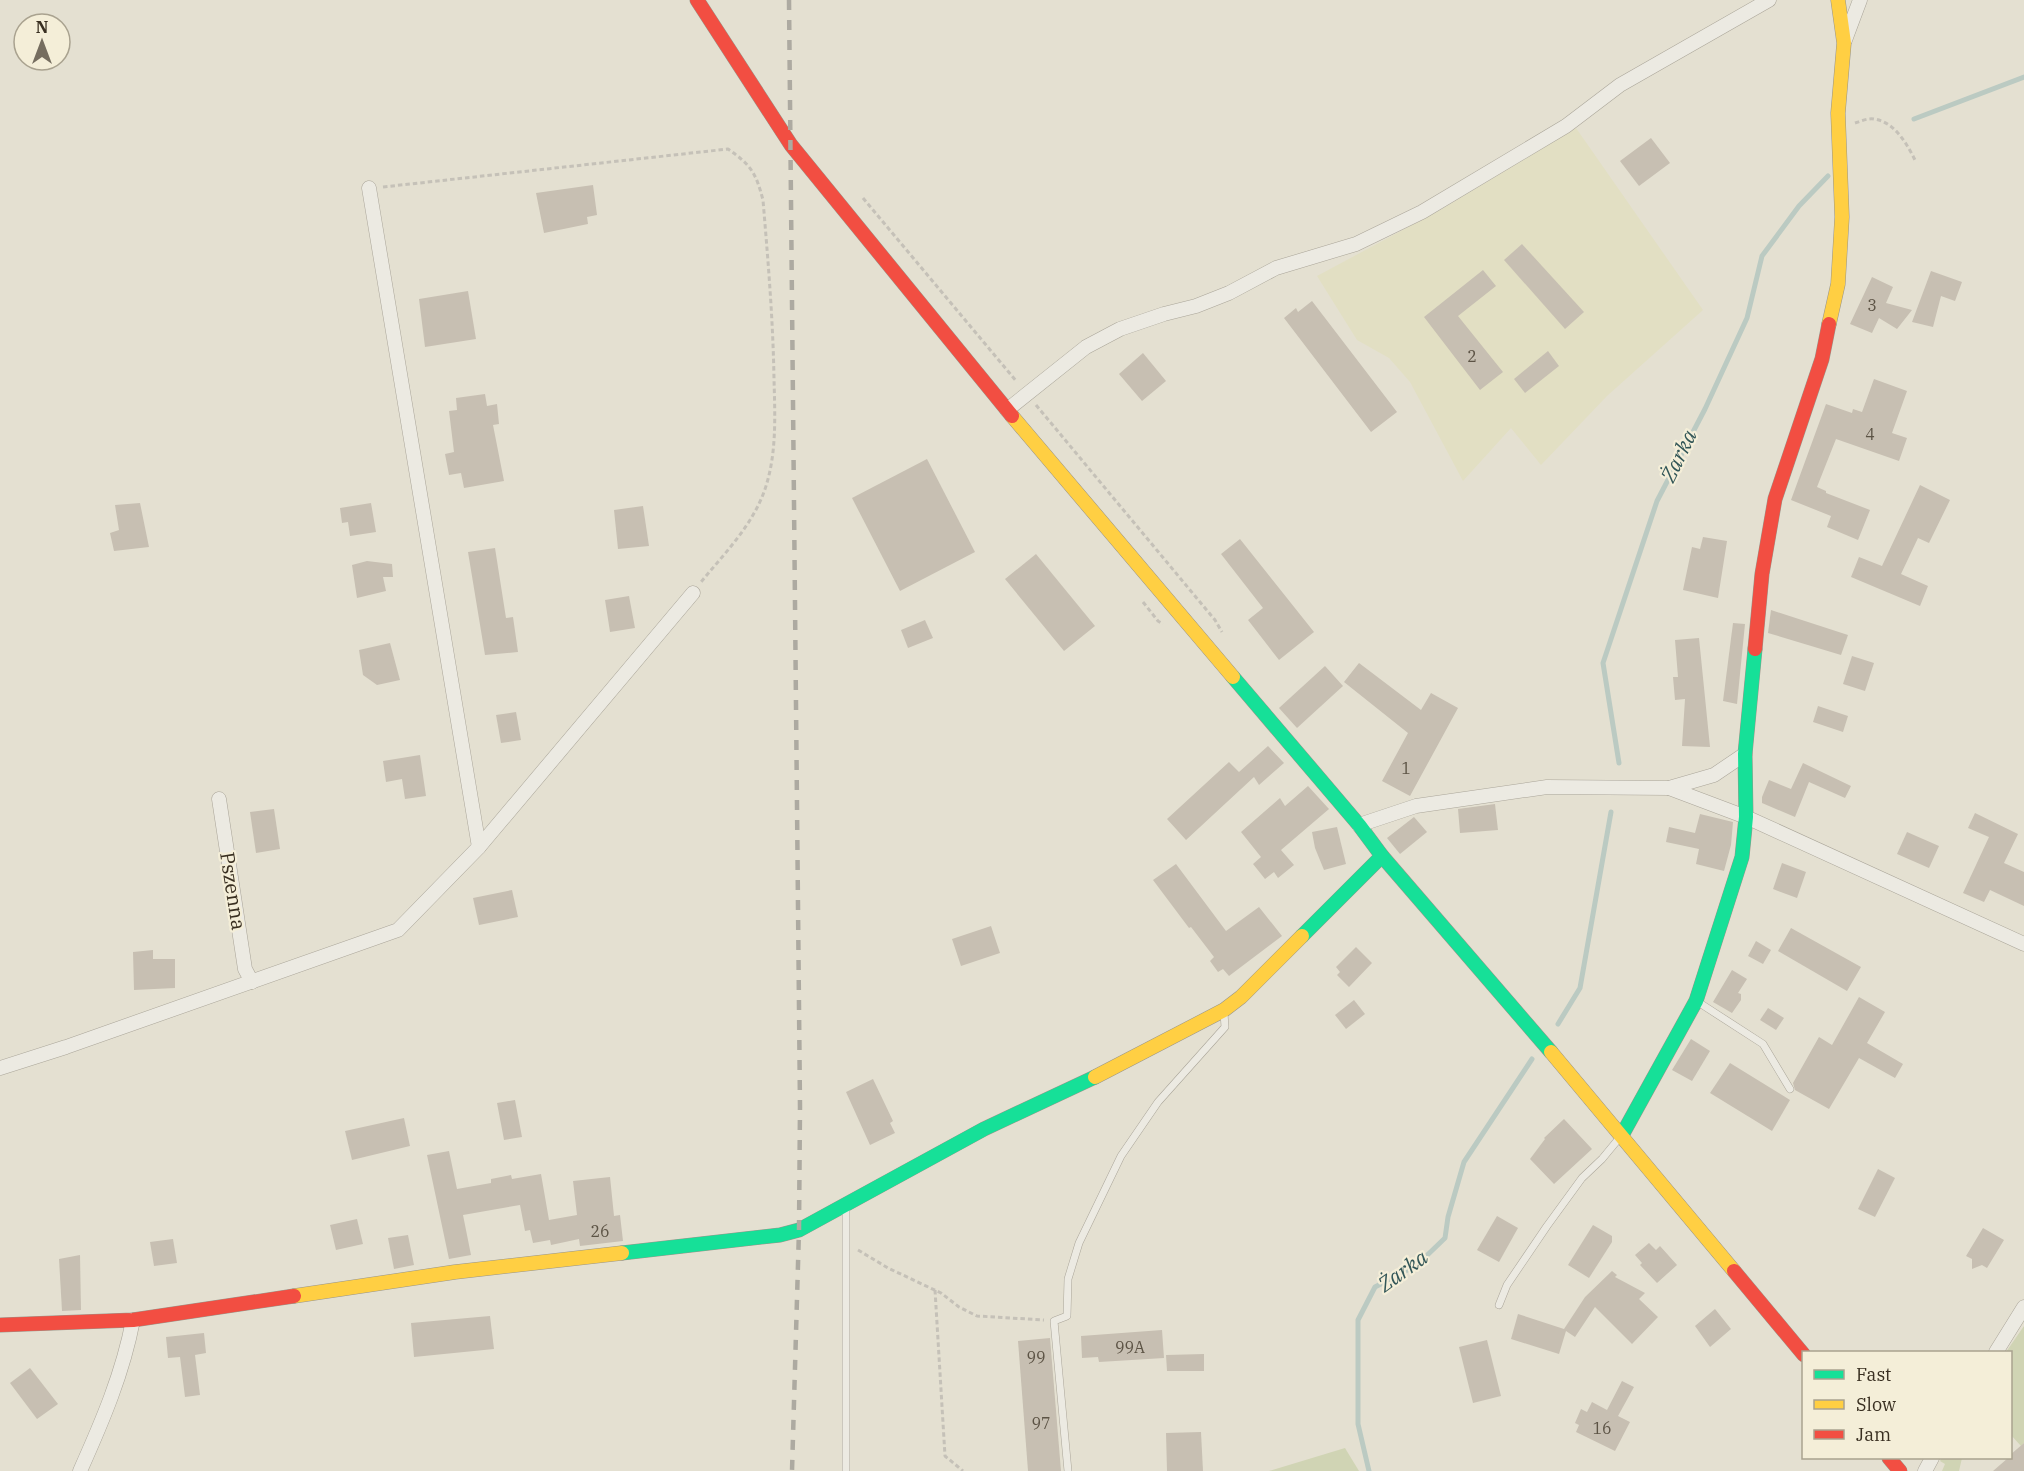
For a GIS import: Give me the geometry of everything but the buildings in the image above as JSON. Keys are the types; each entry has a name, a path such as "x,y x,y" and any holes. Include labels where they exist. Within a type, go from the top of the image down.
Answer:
{"street":[{"path":"697,0 791,144 1007,410 1359,825 1382,856 1622,1135 1802,1354"},
{"path":"1007,410 1086,347 1120,329 1196,306 1229,293 1276,268 1356,244 1422,212 1566,126 1620,85 1769,0"},
{"path":"1622,1135 1696,1001 1742,857 1746,818 1745,754 1762,573 1775,499 1822,359 1838,284 1842,217 1838,113 1844,43 1838,0"},
{"path":"1844,43 1860,0"},
{"path":"369,188 479,847"},
{"path":"0,1068 398,930 479,847 693,593"},
{"path":"1359,825 1416,806 1547,787 1669,788 1714,775 1745,754"},
{"path":"1669,788 1746,818 2024,944"},
{"name":"Pszenna","path":"219,800 245,969 252,982"},
{"path":"0,1325 133,1320 455,1272 780,1235 799,1230 984,1129 1090,1080 1224,1010 1241,997 1382,856"},
{"path":"1997,1351 2024,1307"},
{"path":"80,1471 108,1408 133,1320"},
{"path":"1889,1459 1900,1471"}],"lane":[{"path":"1696,1001 1763,1044 1790,1089"},
{"path":"1068,1471 1054,1321 1068,1316 1068,1279 1079,1243 1121,1156 1158,1102 1225,1028 1224,1010"},
{"path":"1499,1305 1507,1285 1547,1226 1582,1178 1622,1135"},
{"path":"846,1204 846,1471"}],"path":[{"path":"1838,128 1872,118 1888,124 1906,142 1916,162"},
{"path":"369,188 728,149 745,160 758,179 763,200 773,340 775,426 771,463 763,493 747,525 693,593"},
{"path":"846,1244 888,1268 935,1290 959,1307 978,1316 1054,1321"},
{"path":"935,1290 945,1456 963,1471"}],"shaded area":[{"path":"1576,128 1703,310 1607,396 1541,465 1511,428 1463,481 1410,382 1389,358 1357,340 1317,276 1442,209"}],"green space":[{"path":"2024,1326 2024,1443 2021,1446 2012,1436 2012,1351 2007,1351"},
{"path":"1345,1448 1359,1471 1269,1471"},
{"path":"1941,1459 1962,1459 1959,1471 1942,1471 1945,1464 1940,1461"}],"waterway":[{"name":"Żarka","path":"1914,119 2024,77"},
{"name":"Żarka","path":"1619,763 1603,663 1657,501 1705,409 1747,318 1762,256 1799,206 1828,176"},
{"name":"Żarka","path":"1558,1024 1580,988 1611,812"},
{"name":"Żarka","path":"1369,1471 1358,1424 1358,1320 1375,1287 1417,1265 1445,1238 1448,1217 1464,1162 1532,1059"}],"railway":[{"path":"789,0 800,1107 792,1471"}],"traffic: fast":[{"path":"1622,1135 1696,1001 1742,857 1746,817 1745,754 1755,649"},
{"path":"1233,677 1359,825 1382,856 1551,1052"},
{"path":"1302,936 1382,856"},
{"path":"622,1253 780,1235 799,1230 984,1129 1095,1077"}],"traffic: slow":[{"path":"1829,324 1838,284 1842,217 1838,113 1844,43 1838,0"},
{"path":"1012,416 1233,677"},
{"path":"1095,1077 1224,1010 1241,997 1302,936"},
{"path":"1551,1052 1734,1271"},
{"path":"294,1296 455,1272 622,1253"}],"traffic: jam":[{"path":"697,0 791,145 1012,416"},
{"path":"1755,649 1762,574 1775,499 1822,359 1829,324"},
{"path":"1734,1271 1802,1353"},
{"path":"0,1325 133,1320 294,1296"},
{"path":"1890,1459 1900,1471"}]}
